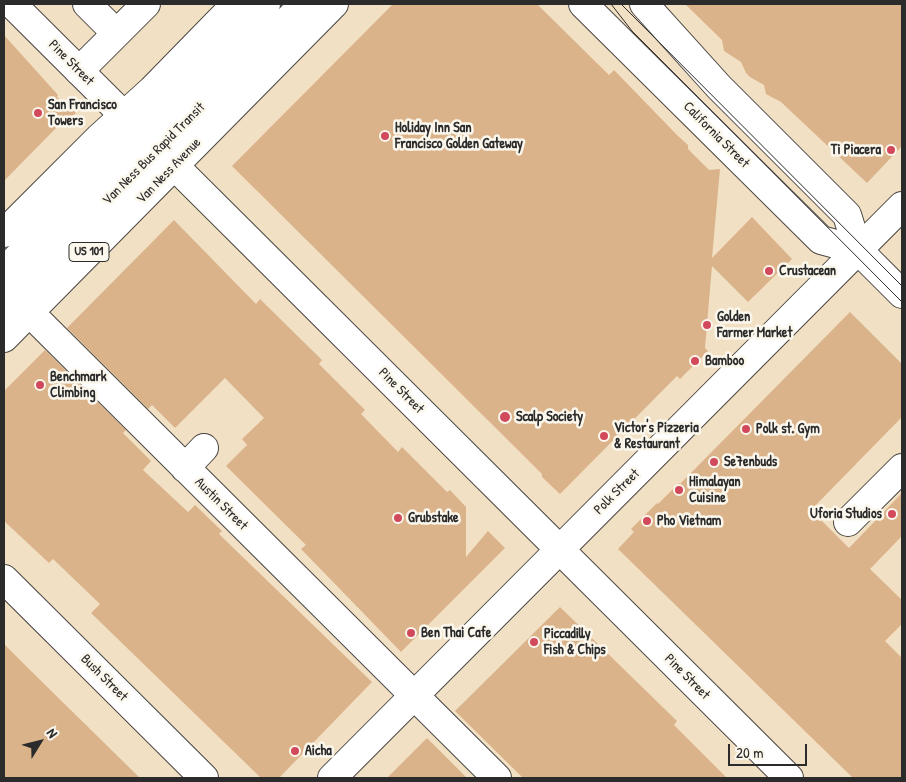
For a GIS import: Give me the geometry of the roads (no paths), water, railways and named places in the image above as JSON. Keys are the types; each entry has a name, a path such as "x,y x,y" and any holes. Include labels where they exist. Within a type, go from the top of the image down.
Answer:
{"main road":[{"name":"Pine Street","path":"12,4 789,778"},
{"path":"87,4 116,34"},
{"name":"Van Ness Bus Rapid Transit","path":"4,304 149,141 266,4"},
{"name":"Van Ness Bus Rapid Transit","path":"4,271 304,4"},
{"name":"Van Ness Avenue","path":"4,233 149,141 334,4"},
{"name":"California Street","path":"583,4 821,240 858,250"},
{"name":"California Street","path":"644,4 720,87 847,215 858,250 902,294"},
{"path":"79,71 116,34 141,5"},
{"name":"Van Ness Avenue","path":"4,338 29,312 149,141 232,5"},
{"name":"Polk Street","path":"332,778 902,206"},
{"name":"Austin Street","path":"29,312 497,778"},
{"path":"185,468 204,448"},
{"path":"848,522 902,468"},
{"name":"Bush Street","path":"4,578 204,778"}],"tram line":[{"path":"611,4 632,31 902,302"},
{"path":"621,4 902,286"}],"place":[{"name":"San Francisco Towers","path":"38,113"},
{"name":"Holiday Inn San Francisco Golden Gateway","path":"385,136"},
{"name":"Ti Piacera","path":"891,150"},
{"name":"Crustacean","path":"769,271"},
{"name":"Golden Farmer Market","path":"707,325"},
{"name":"Bamboo","path":"695,361"},
{"name":"Benchmark Climbing","path":"40,385"},
{"name":"Scalp Society","path":"505,417"},
{"name":"Polk st. Gym","path":"746,429"},
{"name":"Victor's Pizzeria & Restaurant","path":"604,436"},
{"name":"Se7enbuds","path":"714,462"},
{"name":"Himalayan Cuisine","path":"679,490"},
{"name":"Uforia Studios","path":"892,514"},
{"name":"Grubstake","path":"398,518"},
{"name":"Pho Vietnam","path":"647,521"},
{"name":"Ben Thai Cafe","path":"411,633"},
{"name":"Piccadilly Fish & Chips","path":"534,642"},
{"name":"Aicha","path":"295,751"}]}
